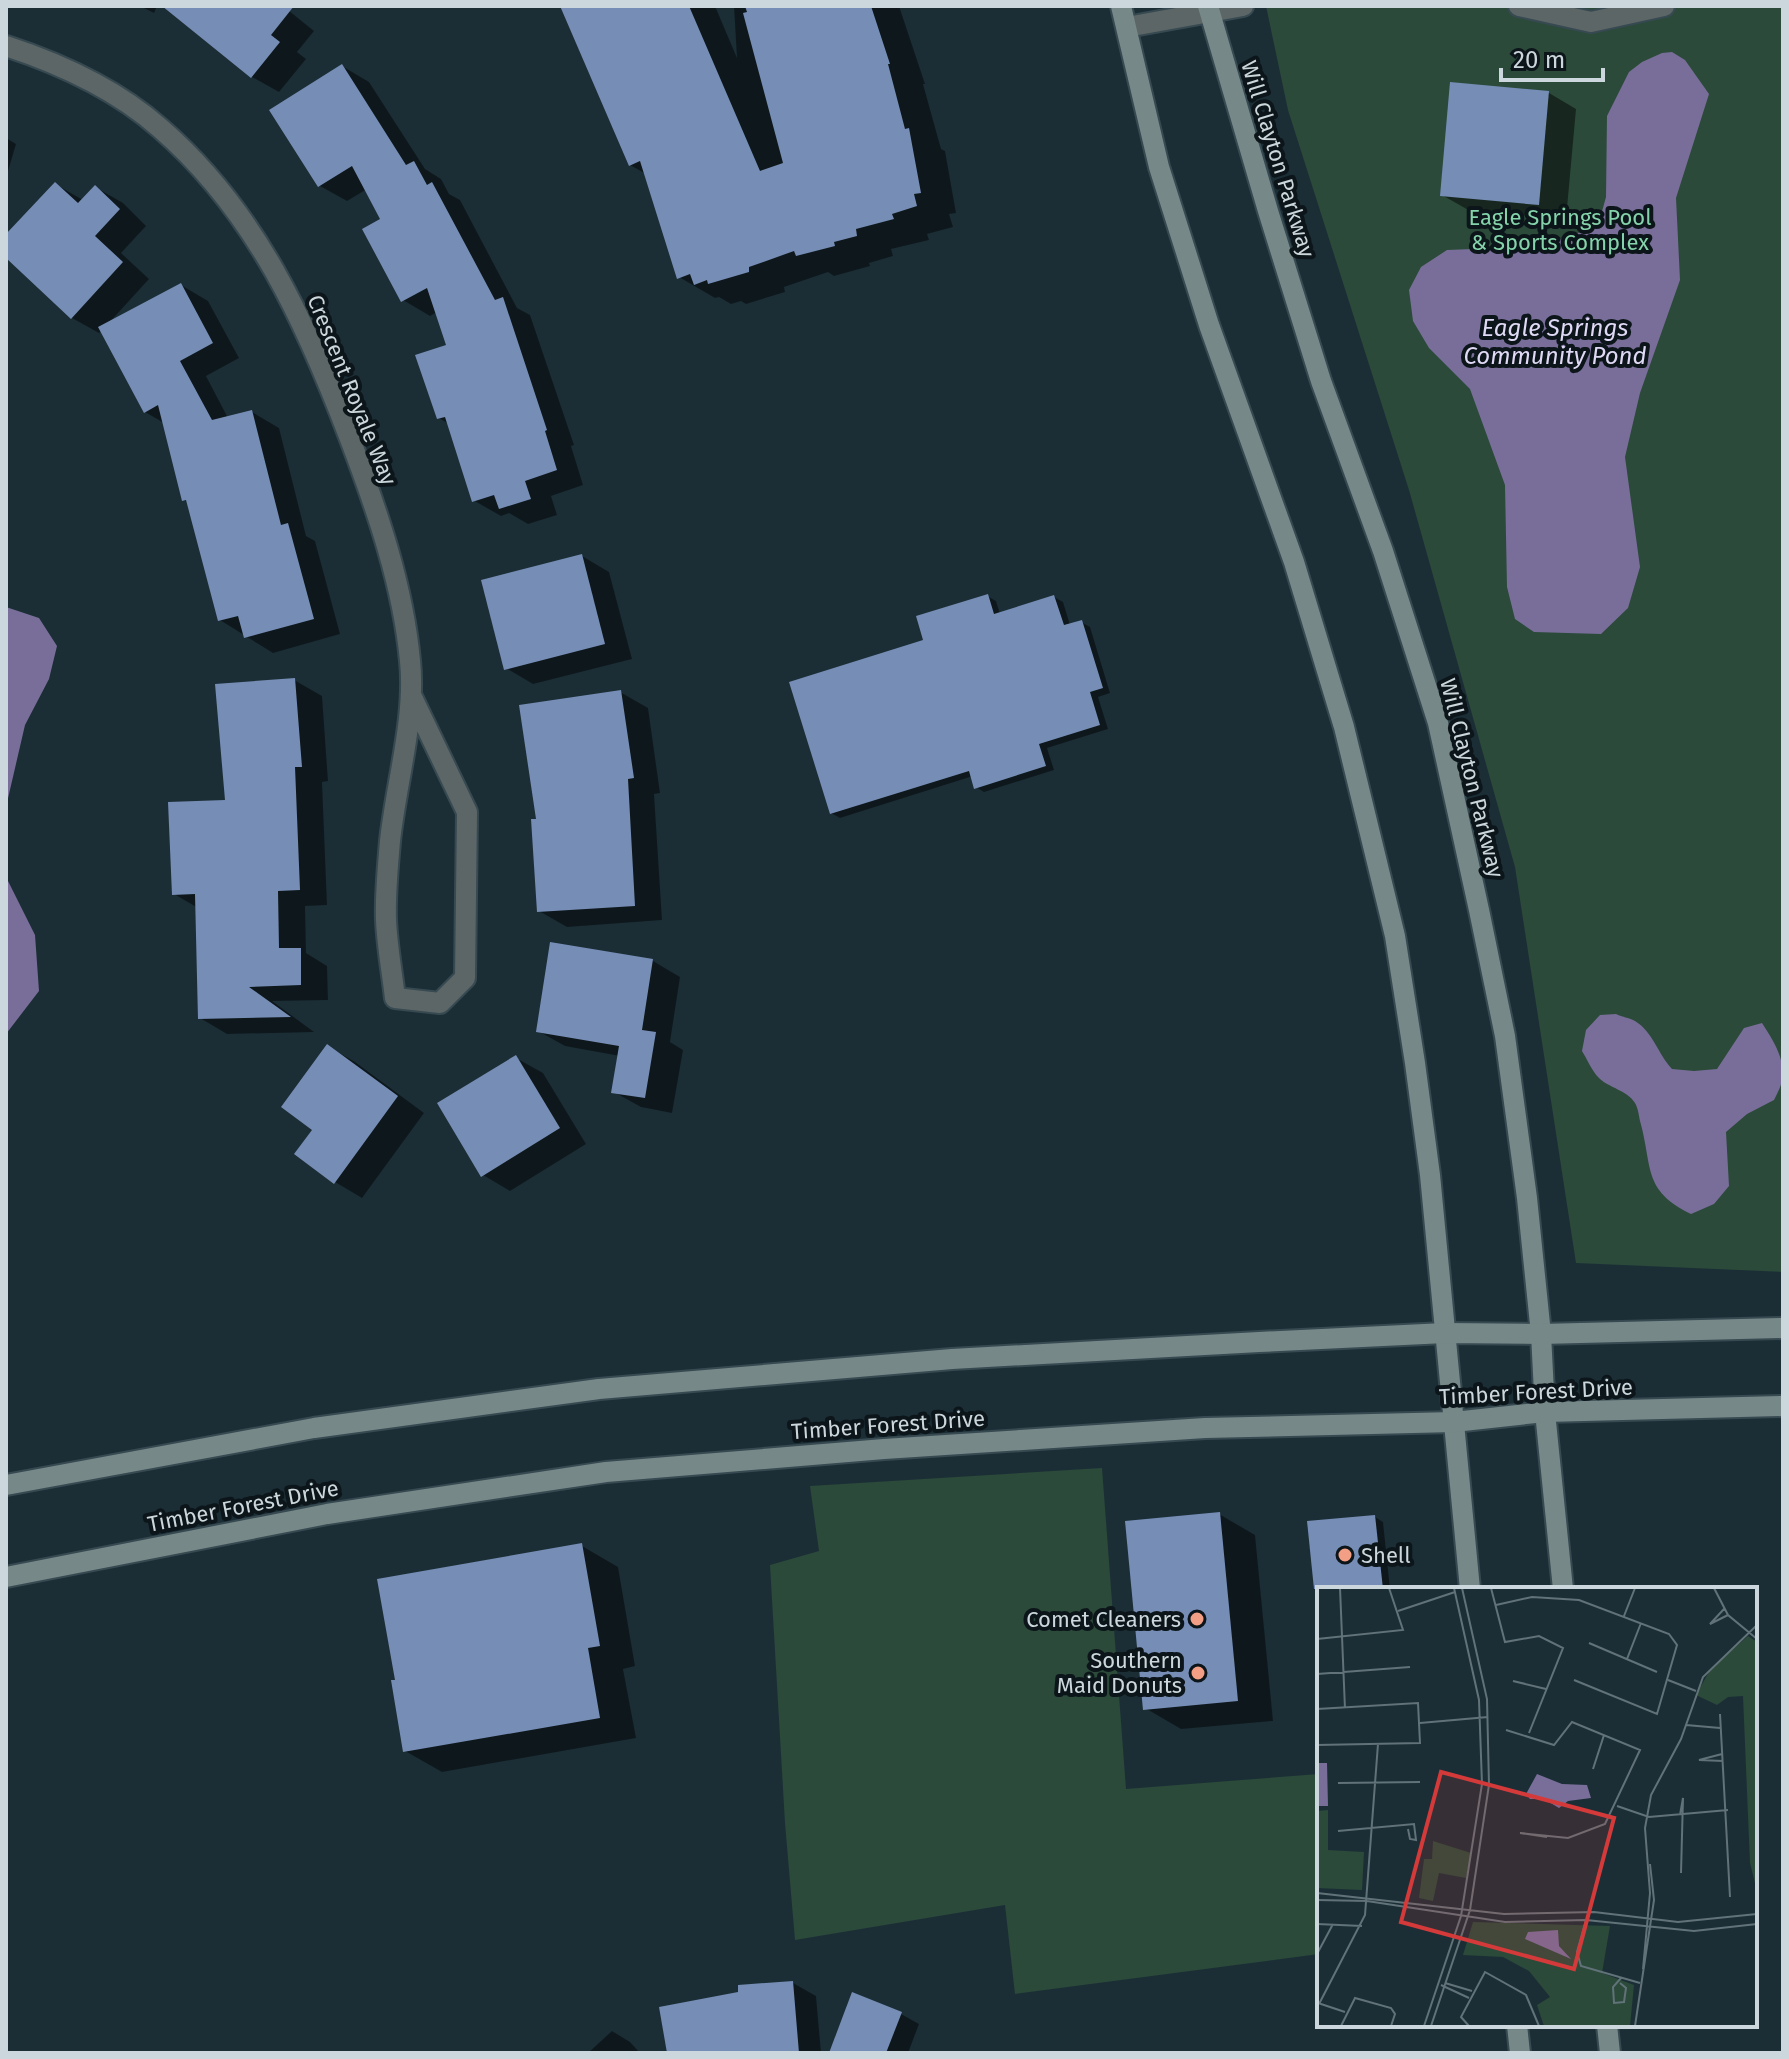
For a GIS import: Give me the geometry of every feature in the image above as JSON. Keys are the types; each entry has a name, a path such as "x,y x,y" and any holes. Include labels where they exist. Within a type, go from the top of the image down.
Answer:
{"main road":[{"path":"1121,6 1159,167 1209,325 1294,562 1344,727 1395,936 1430,1175 1470,1587"},
{"name":"Will Clayton Parkway","path":"1209,10 1321,381 1383,551 1438,723 1505,1036 1527,1198 1563,1587"},
{"path":"6,1485 314,1428 599,1389 952,1359 1445,1333 1541,1334 1783,1328"},
{"name":"Timber Forest Drive","path":"6,1577 327,1514 606,1472 1191,1428 1454,1422 1545,1412 1783,1406"},
{"path":"1517,2027 1520,2053"},
{"path":"1607,2027 1610,2053"}],"street":[{"path":"1127,27 1243,6"},
{"path":"1519,6 1591,22 1664,6"},
{"name":"Crescent Royale Way","path":"6,46 63,67 97,84 159,127 213,179 258,240 318,358 369,492 400,594 411,662 411,695 390,841 386,920 395,998 440,1003 465,978 467,812 411,695"}],"green space":[{"name":"Eagle Springs Pool & Sports Complex","path":"1266,6 1783,6 1783,1272 1576,1263 1515,867 1409,490 1288,110"},
{"path":"1102,1468 1126,1789 1317,1774 1317,1954 1015,1994 1005,1905 795,1940 770,1565 819,1551 810,1486"}],"water":[{"name":"Eagle Springs Community Pond","path":"1672,52 1685,60 1709,94 1676,198 1680,280 1640,393 1625,457 1640,567 1628,608 1601,634 1534,632 1515,619 1507,587 1505,485 1470,389 1429,348 1413,321 1409,290 1421,267 1447,250 1527,250 1581,232 1601,215 1606,197 1607,116 1629,72 1642,62"},
{"path":"6,607 39,618 57,646 49,679 25,725 6,807"},
{"path":"6,873 35,935 39,991 6,1034"},
{"path":"1616,1014 1641,1026 1672,1069 1717,1069 1744,1028 1762,1023 1774,1043 1782,1065 1780,1088 1774,1100 1747,1114 1726,1132 1729,1186 1714,1204 1691,1214 1664,1196 1652,1176 1635,1103 1599,1078 1582,1051 1586,1030 1600,1015"}],"building":[{"path":"162,6 294,6 271,35 280,42 251,78"},
{"path":"560,6 689,6 760,171 783,163 743,13 747,12 745,6 871,6 890,64 905,129 909,128 921,193 914,194 917,206 892,214 894,219 856,229 857,236 834,242 835,246 796,256 794,251 749,267 749,272 708,284 707,280 694,285 690,274 677,279 640,161 629,166"},
{"path":"342,64 406,165 414,161 427,185 432,182 495,300 503,297 557,470 525,481 531,499 499,509 494,495 472,502 445,417 437,419 415,355 446,345 427,288 401,302 362,229 380,219 352,166 318,187 269,110"},
{"path":"1450,82 1549,91 1539,205 1440,196"},
{"path":"55,182 78,203 95,185 120,209 95,236 123,262 71,319 6,258 6,234"},
{"path":"181,283 213,343 180,361 212,420 252,410 281,525 288,523 314,619 244,638 238,616 218,621 186,500 182,501 158,405 144,413 98,327"},
{"path":"582,554 605,644 504,670 481,580"},
{"path":"988,594 994,614 1054,595 1064,625 1082,620 1103,688 1090,692 1100,725 1039,744 1046,766 974,789 969,771 830,814 789,682 923,640 916,616"},
{"path":"295,678 302,767 295,767 300,890 278,891 279,948 301,948 301,985 249,987 291,1017 198,1019 195,894 172,895 168,802 225,800 215,684"},
{"path":"621,690 634,778 628,779 635,906 537,912 531,819 536,819 519,705"},
{"path":"550,942 653,959 642,1030 656,1032 645,1098 611,1093 619,1046 536,1032"},
{"path":"327,1044 398,1096 334,1184 294,1154 312,1130 281,1107"},
{"path":"516,1055 560,1128 481,1177 437,1103"},
{"path":"1220,1512 1238,1701 1143,1710 1125,1521"},
{"name":"Shell","path":"1375,1515 1383,1587 1314,1589 1307,1521"},
{"path":"582,1543 600,1646 588,1648 600,1718 403,1752 391,1680 395,1680 377,1579"},
{"path":"793,1981 799,2053 667,2053 659,2007 738,1992 738,1985"},
{"path":"852,1992 902,2012 886,2053 829,2053"}],"place":[{"name":"Shell","path":"1345,1555"},
{"name":"Comet Cleaners","path":"1197,1619"},
{"name":"Southern Maid Donuts","path":"1198,1673"}]}
